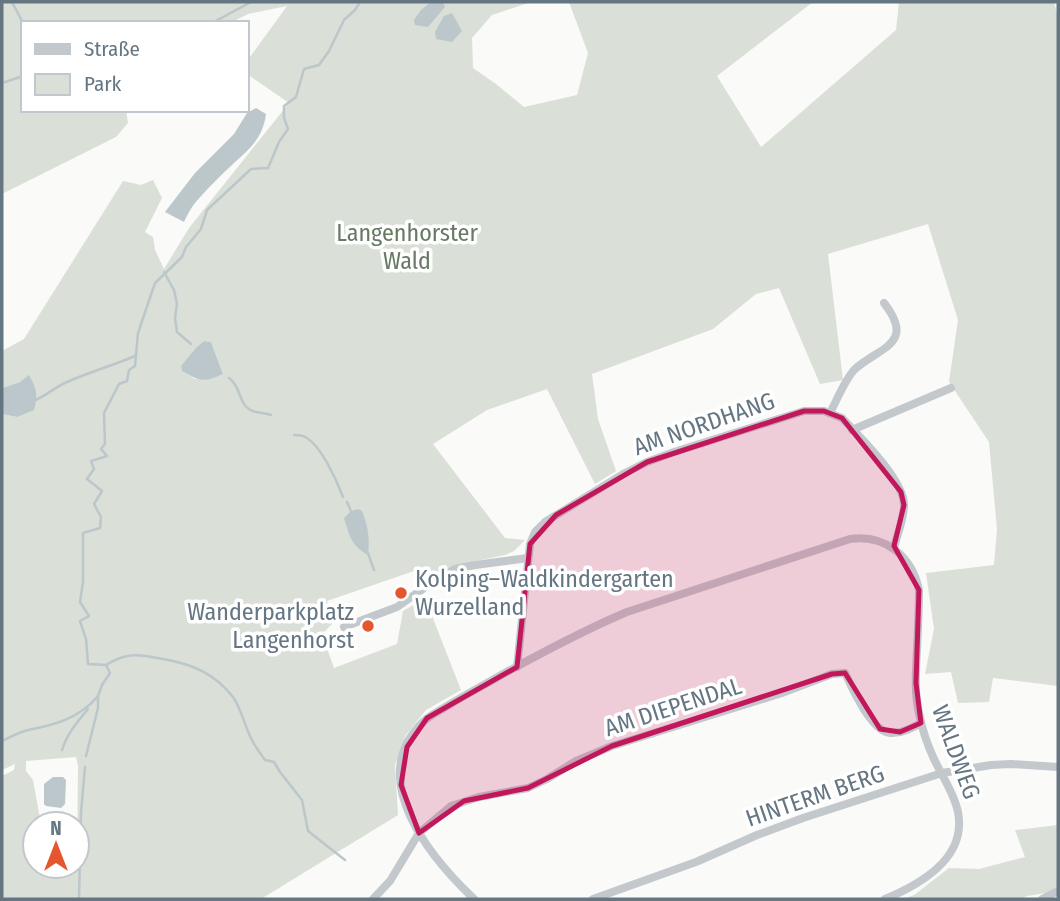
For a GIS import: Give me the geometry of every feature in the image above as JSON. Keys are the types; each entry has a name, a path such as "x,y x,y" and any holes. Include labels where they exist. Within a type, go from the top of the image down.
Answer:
{"street":[{"path":"474,899 443,867 407,813 403,800 402,760 412,737 427,718 471,691 600,623 627,612 850,539 872,539 894,548 904,505 895,479 842,418 830,412 853,372 891,345 896,333 895,320 884,303"},
{"path":"852,429 951,388"},
{"name":"AM NORDHANG","path":"517,667 530,544 535,532 545,522 647,462 804,411 830,412"},
{"name":"WALDWEG","path":"886,899 917,884 943,864 956,842 959,821 958,811 926,742 918,710 916,683 919,590 910,565 894,548"},
{"path":"344,627 397,607 455,569 528,558"},
{"name":"AM DIEPENDAL","path":"419,833 451,806 479,797 527,788 576,761 612,746 832,674 845,673 861,704 880,729 889,733 900,732 921,723"},
{"name":"HINTERM BERG","path":"593,899 713,855 803,818 942,774 991,765 1058,767"},
{"path":"373,899 390,881 419,833"},
{"path":"1042,899 1058,891"}],"highlighted area":[{"path":"804,411 824,411 842,418 901,492 904,505 894,546 919,590 916,683 921,723 900,732 880,729 845,673 832,674 612,746 528,788 464,801 419,833 401,785 407,747 427,718 517,667 530,544 556,515 647,462"}],"green space":[{"name":"Langenhorster Wald","path":"2,2 531,2 492,15 472,38 473,68 524,107 577,95 588,53 569,2 813,2 717,76 761,147 896,30 899,2 1054,2 1058,18 1058,686 993,678 989,702 958,703 951,672 925,674 934,629 926,573 994,565 997,529 989,442 949,382 958,320 928,224 828,254 843,380 820,384 779,288 756,294 713,329 592,374 598,419 616,471 595,484 547,389 487,410 433,444 505,538 525,540 514,551 471,562 422,587 414,571 327,601 332,624 322,634 334,668 397,644 403,611 425,598 461,690 426,710 406,735 395,765 398,815 261,899 2,899 2,776 14,770 15,764 2,770 2,414 17,417 20,382 2,388 2,351 24,339 123,181 141,185 153,180 162,198 145,232 153,237 155,250 164,269 189,228 289,103 248,75 248,60 287,6 248,14 234,21 21,21 21,112 126,112 128,123 116,137 2,194","holes":["204,341 211,342 223,374 195,379 182,371 181,366"]},
{"path":"1058,825 1058,891 1021,899 903,899 914,895 949,868 979,869 1025,857 1015,830"}],"shaded area":[{"path":"431,2 443,2 445,7 428,27 415,25 414,20"},
{"path":"452,13 462,31 452,42 436,39 435,32 444,16"},
{"path":"256,108 266,114 259,136 251,147 199,198 184,222 165,212 195,173 234,134 247,113"},
{"path":"204,341 211,342 223,374 206,380 197,379 182,371 181,366"},
{"path":"29,375 36,392 34,410 17,417 2,414 2,388 20,382"},
{"path":"351,511 362,511 367,527 368,555 352,540 344,518"},
{"path":"53,777 63,777 66,780 65,804 61,808 44,804 44,784"}],"waterway":[{"path":"12,2 22,21"},
{"path":"216,21 251,2"},
{"path":"86,756 98,708 98,696 110,673 106,665 88,664 86,639 80,621 89,616 80,602 83,582 83,533 100,528 101,517 94,504 102,491 87,479 94,469 91,461 107,456 101,449 105,444 104,413 119,384 127,381 129,370 135,366 138,333 155,283 182,257 186,247 201,229 207,210 251,169 268,168 288,129 284,106 296,97 304,69 319,65 344,20 360,2"},
{"path":"2,83 21,77"},
{"path":"164,272 174,290 177,332 191,344"},
{"path":"33,401 67,382 135,356"},
{"path":"229,378 248,409 271,415"},
{"path":"294,435 304,436 317,448 333,473 343,497"},
{"path":"347,502 351,511"},
{"path":"368,553 374,570"},
{"path":"106,665 127,656 147,656 193,667 218,682 233,697 250,737 265,760 274,762 302,800 308,831 345,860"},
{"path":"2,741 21,732 48,726 75,715 98,696"},
{"path":"62,750 76,723 88,709"},
{"path":"79,899 85,767"}],"place":[{"name":"Kolping–Waldkindergarten Wurzelland","path":"401,593"},
{"name":"Wanderparkplatz Langenhorst","path":"368,626"}]}
